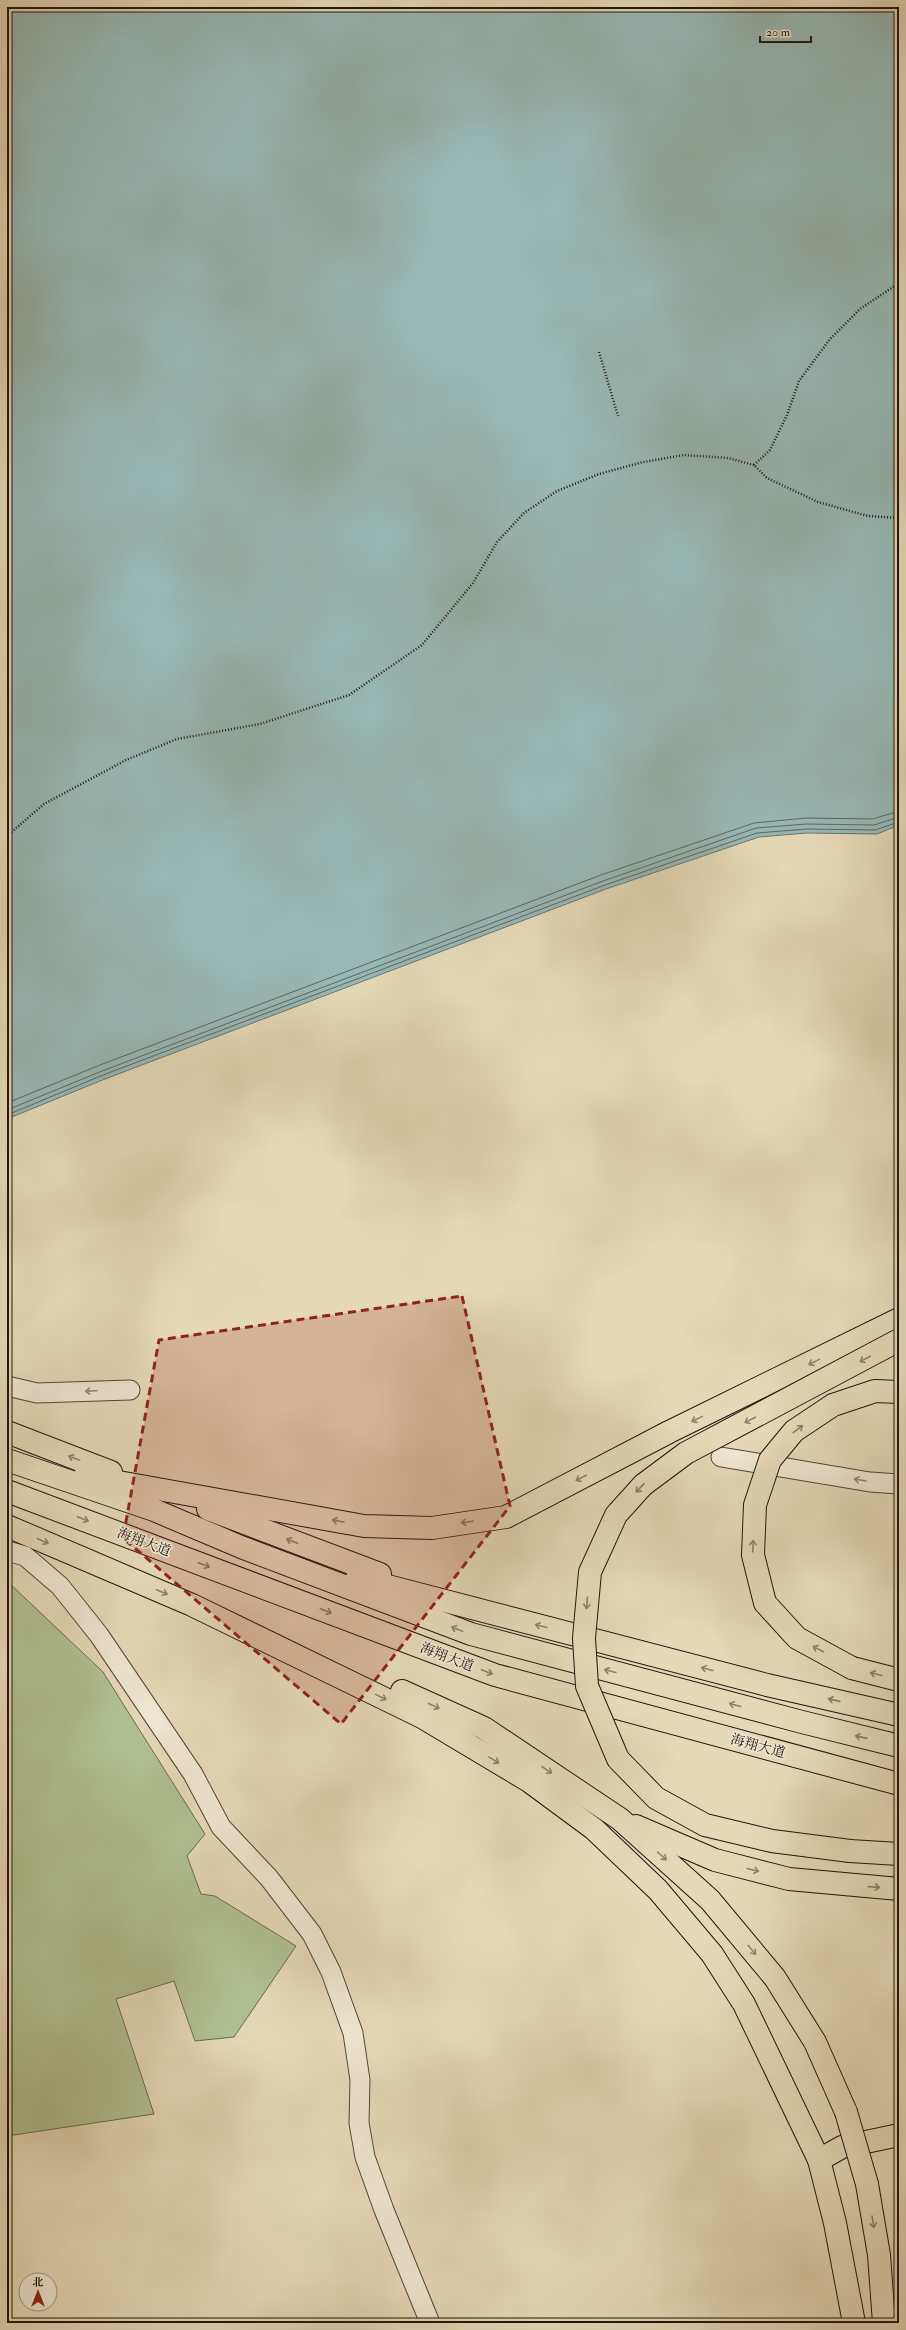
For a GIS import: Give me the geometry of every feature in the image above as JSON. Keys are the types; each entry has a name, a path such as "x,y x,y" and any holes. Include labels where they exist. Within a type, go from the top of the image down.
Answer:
{"highway":[{"path":"11,1462 246,1506 364,1526 432,1528 506,1517 669,1432 899,1319"},
{"path":"899,1340 686,1454 643,1485 616,1515 590,1572 584,1638 587,1686 618,1759 656,1798 705,1825 772,1841 850,1851 899,1854"},
{"path":"899,1392 875,1391 833,1405 794,1431 770,1460 755,1505 753,1555 765,1603 797,1638 852,1668 899,1680"},
{"path":"7,1432 368,1570 514,1619"},
{"path":"11,1462 154,1510 241,1547 471,1634 802,1722 899,1746"},
{"name":"海翔大道","path":"7,1491 495,1675 899,1784"},
{"path":"7,1526 192,1605 356,1670 484,1728 620,1819 710,1900 775,1978 815,2042 846,2112 867,2184 879,2255 884,2323"},
{"path":"241,1547 767,1685 899,1714"},
{"path":"192,1605 422,1717 529,1781 594,1829 658,1890 712,1954 744,2004 819,2160 835,2223 854,2323"},
{"path":"620,1819 715,1860 789,1879 899,1889"},
{"path":"819,2160 842,2148 899,2135"},
{"path":"819,2160 844,2159 899,2149"}],"street":[{"path":"7,1386 37,1393 130,1390"},
{"path":"721,1457 870,1482 899,1484"},
{"path":"7,1552 25,1556 60,1586 99,1635 194,1774 221,1827 269,1878 312,1934 331,1972 353,2033 360,2080 359,2123 365,2157 384,2210 430,2323"}],"path":[{"path":"754,465 770,450 787,415 799,381 830,339 860,309 899,283"},
{"path":"599,352 618,416"},
{"path":"7,836 44,804 126,760 177,740 260,724 349,694 422,645 473,584 498,542 524,513 557,491 599,474 643,462 684,455 728,458 754,465 767,478 818,502 868,516 899,518"}],"highlighted area":[{"path":"462,1296 510,1506 341,1724 123,1538 159,1340"}],"green space":[{"path":"7,1581 103,1672 205,1834 187,1856 201,1894 215,1896 296,1946 234,2037 195,2041 174,1981 116,1999 154,2114 7,2136"}],"water":[{"path":"7,7 899,7 899,825 877,834 807,833 759,837 606,889 105,1079 7,1119"}]}
